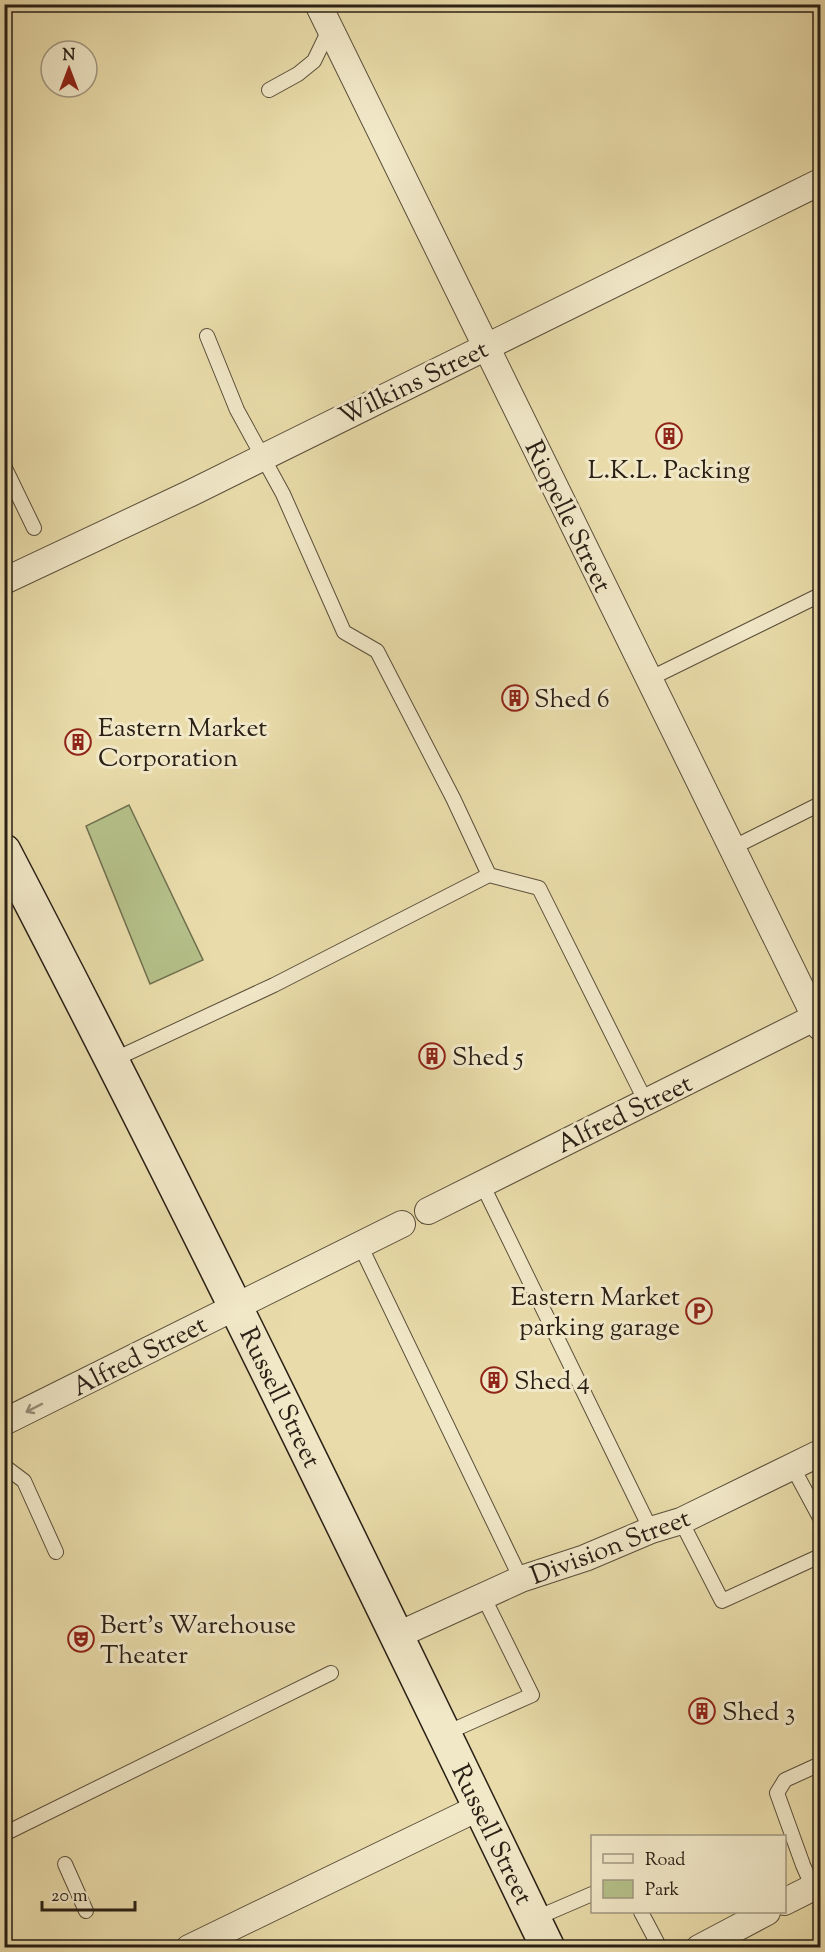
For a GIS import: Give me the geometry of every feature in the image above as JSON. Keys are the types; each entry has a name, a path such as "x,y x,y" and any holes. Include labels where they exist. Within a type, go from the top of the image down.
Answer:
{"street":[{"name":"Riopelle Street","path":"318,4 732,848 819,1020"},
{"name":"Wilkins Street","path":"4,580 263,457 820,182"},
{"name":"Russell Street","path":"4,851 113,1060 236,1306 548,1947"},
{"name":"Alfred Street","path":"428,1210 646,1102 819,1020"},
{"name":"Alfred Street","path":"4,1422 402,1224"},
{"name":"Division Street","path":"398,1635 484,1598 521,1579 585,1558 651,1530 681,1521 820,1453"},
{"path":"189,1947 480,1807"},
{"path":"786,1901 817,1886"},
{"path":"699,1947 763,1913"}],"lane":[{"path":"269,90 298,74 314,61 330,28"},
{"path":"207,336 237,410 283,494 344,632 377,651 453,798 489,875"},
{"path":"4,466 34,528"},
{"path":"649,679 820,595"},
{"path":"732,848 820,804"},
{"path":"113,1060 274,985 489,875 539,888 646,1102"},
{"path":"482,1184 651,1530"},
{"path":"360,1245 521,1579"},
{"path":"4,1466 24,1481 56,1552"},
{"path":"792,1466 820,1518"},
{"path":"681,1521 722,1601 820,1556"},
{"path":"444,1734 532,1695 484,1598"},
{"path":"4,1834 331,1673"},
{"path":"817,1886 803,1865 777,1793 785,1780 820,1764"},
{"path":"65,1864 86,1911"},
{"path":"534,1919 591,1894"},
{"path":"642,1913 660,1947"}],"green space":[{"path":"129,805 203,960 150,984 86,826"}],"place":[{"name":"L.K.L. Packing","path":"669,436"},
{"name":"Shed 6","path":"515,698"},
{"name":"Eastern Market Corporation","path":"78,742"},
{"name":"Shed 5","path":"432,1056"},
{"name":"Eastern Market parking garage","path":"699,1311"},
{"name":"Shed 4","path":"494,1380"},
{"name":"Bert's Warehouse Theater","path":"81,1639"},
{"name":"Shed 3","path":"702,1711"}]}
